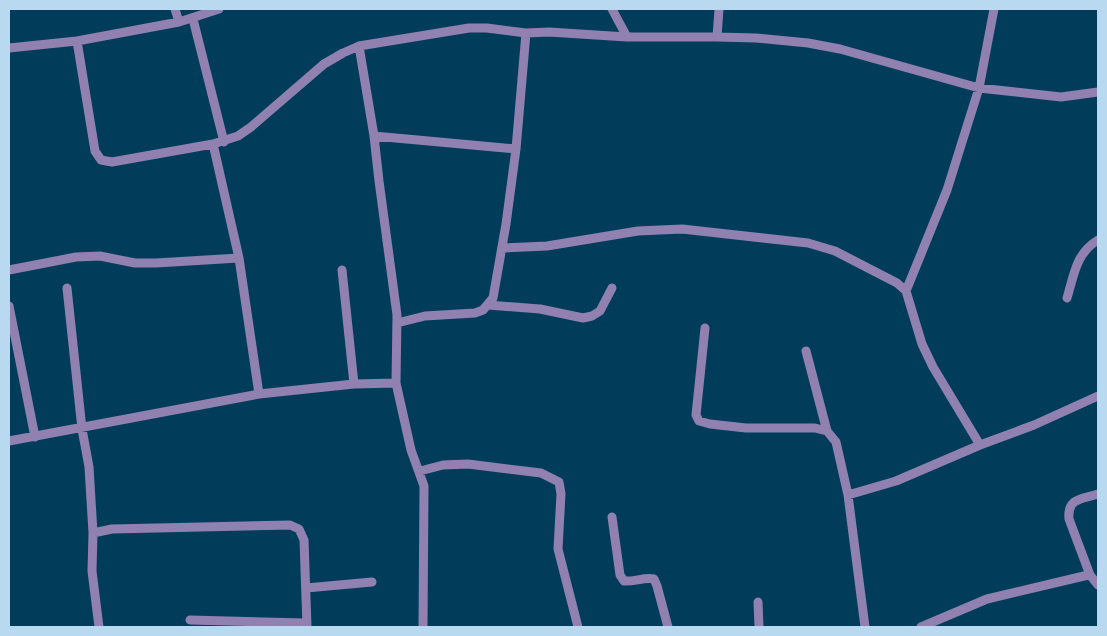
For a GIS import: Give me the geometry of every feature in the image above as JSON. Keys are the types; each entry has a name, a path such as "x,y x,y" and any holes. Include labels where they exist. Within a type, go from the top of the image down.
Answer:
{"street":[{"path":"175,9 179,22"},
{"path":"9,48 76,41 179,22 219,9"},
{"path":"612,9 627,38"},
{"path":"717,37 719,9"},
{"path":"906,291 947,190 979,88 994,9"},
{"path":"193,19 224,142"},
{"path":"76,41 94,151 101,160 112,162 224,142 238,136 324,64 359,46 469,28 627,38 717,37 791,41 840,49 979,88 1061,97 1098,92"},
{"path":"397,323 425,316 483,310 495,292 516,149 526,33"},
{"path":"359,46 374,136 397,323 396,383 411,450 420,471 425,495 423,627"},
{"path":"374,136 516,149"},
{"path":"213,144 239,258 259,394"},
{"path":"502,248 547,246 638,231 682,228 823,246 897,283 906,291 922,344 933,368 980,445"},
{"path":"1067,298 1080,257 1088,246 1098,240"},
{"path":"9,270 76,257 100,256 135,262 156,263 239,258"},
{"path":"342,270 354,384"},
{"path":"68,288 82,429 89,467 93,533 92,571 99,627"},
{"path":"488,304 540,309 583,318 600,312 612,288"},
{"path":"9,306 35,437"},
{"path":"706,328 696,415 699,421 746,428 815,428 827,431"},
{"path":"806,351 827,431 836,442 848,495 865,627"},
{"path":"9,441 82,429 259,394 354,384 396,383"},
{"path":"848,495 896,481 980,445 1034,425 1098,396"},
{"path":"420,471 443,465 468,464 541,473 558,482 561,494 558,549 578,627"},
{"path":"1098,494 1074,501 1068,510 1069,519 1090,575 1098,585"},
{"path":"612,517 620,574 624,581 633,582 648,578 654,579 668,627"},
{"path":"93,533 112,529 290,525 299,529 304,540 306,625 190,620"},
{"path":"921,627 987,599 1090,575"},
{"path":"306,588 372,582"},
{"path":"758,602 759,627"}]}
